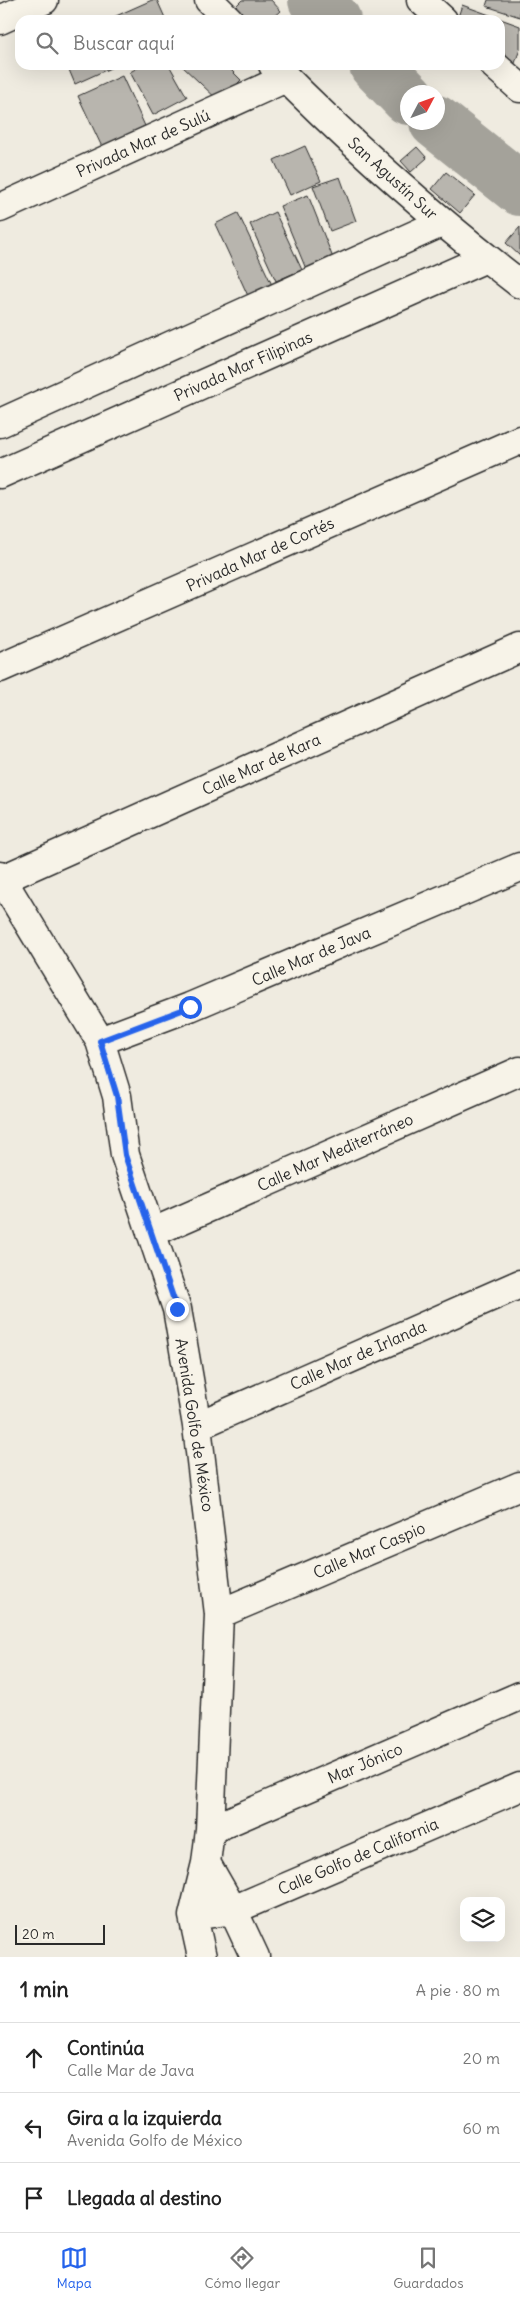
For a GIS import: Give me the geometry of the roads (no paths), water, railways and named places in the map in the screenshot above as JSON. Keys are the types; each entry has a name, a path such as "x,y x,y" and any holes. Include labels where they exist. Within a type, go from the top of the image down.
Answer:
{"street":[{"path":"0,20 44,0"},
{"path":"209,0 224,15"},
{"path":"500,70 520,88"},
{"name":"Privada Mar de Sulú","path":"0,208 280,72"},
{"name":"San Agustín Sur","path":"280,72 442,223 520,284"},
{"path":"0,423 442,223"},
{"name":"Privada Mar Filipinas","path":"0,474 486,258"},
{"name":"Privada Mar de Cortés","path":"0,668 520,440"},
{"name":"Calle Mar de Kara","path":"1,878 520,648"},
{"name":"Calle Mar de Java","path":"100,1041 190,1007 520,866"},
{"name":"Avenida Golfo de México","path":"1,878 100,1041 117,1096 125,1155 177,1309 197,1426 219,1614 210,1830 206,1863 193,1916 202,1957"},
{"name":"Calle Mar Mediterráneo","path":"151,1232 520,1071"},
{"name":"Calle Mar de Irlanda","path":"197,1426 520,1284"},
{"name":"Calle Mar Caspio","path":"219,1614 520,1486"},
{"name":"Mar Jónico","path":"210,1830 520,1696"},
{"name":"Calle Golfo de California","path":"193,1916 233,1910 520,1786"},
{"path":"206,1863 233,1910 255,1957"}],"waterway":[{"path":"315,0 329,15"},
{"path":"381,70 400,90"},
{"path":"445,129 520,189"}]}
